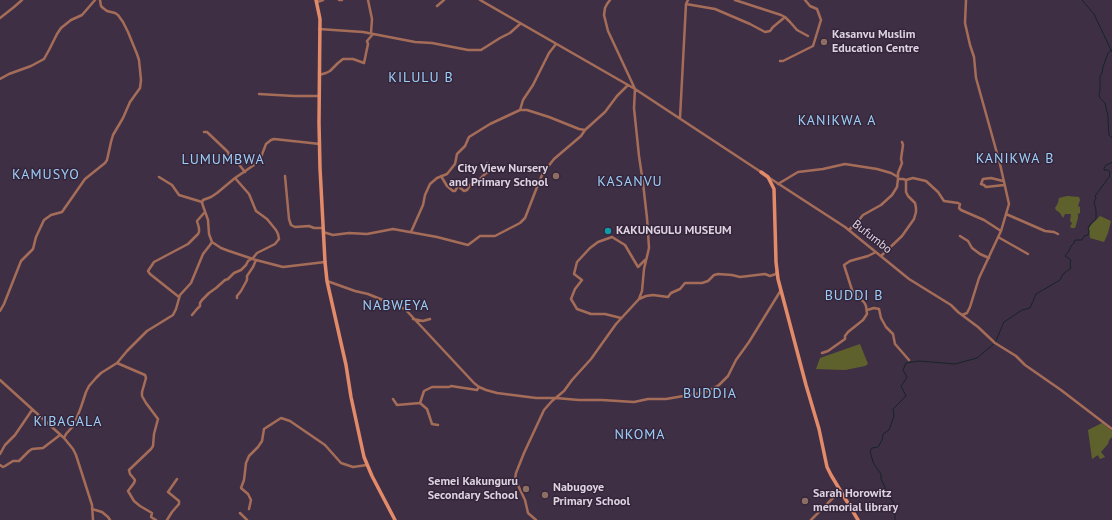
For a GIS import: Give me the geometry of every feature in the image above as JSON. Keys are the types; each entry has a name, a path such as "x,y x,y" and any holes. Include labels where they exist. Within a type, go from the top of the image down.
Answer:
{"street":[{"path":"0,13 1,17 22,0"},
{"path":"0,79 44,59 61,28 82,14 95,0"},
{"path":"0,311 21,261 35,246 36,237 44,220 51,215 62,212 85,179 105,163 113,135 127,112 130,102 140,88 141,80 137,54 128,32 118,15 104,9 101,6 100,0"},
{"path":"323,0 317,1 320,19 320,144 323,230 327,281 346,365 356,423 367,465 395,520"},
{"path":"319,75 330,71 344,59 352,59 364,63 368,44 367,41 372,34 372,19 368,0"},
{"path":"437,6 444,0"},
{"path":"480,0 635,89 768,177 775,192 776,262 781,290 819,429 827,467 858,520"},
{"path":"536,520 528,513 525,500 515,480 515,475 524,453 542,412 564,391 591,359 612,328 639,299 642,291 644,268 649,248 634,108 635,89 608,31 604,16 605,8 610,0"},
{"path":"680,118 686,4 688,0"},
{"path":"735,0 785,17 797,30 808,36"},
{"path":"780,61 783,61 813,46 821,20 817,9 810,6 805,0"},
{"path":"962,315 970,307 979,278 1001,231 1009,202 976,78 974,57 965,23 966,0"},
{"path":"686,4 715,9 765,32 770,31 785,17"},
{"path":"319,29 347,30 415,42 432,43 462,49 481,50 510,33 520,24"},
{"path":"520,110 523,100 533,85 549,53 556,44"},
{"path":"285,176 289,219 291,225 295,227 309,226 333,235 349,233 372,234 393,229 468,245 480,236 495,236 520,223 525,218 539,182 546,169 554,159 577,140 585,130 605,112 617,96 628,85"},
{"path":"258,94 319,96"},
{"path":"411,232 423,205 425,195 430,184 437,178 447,174 454,164 457,154 465,146 469,137 490,124 520,110 528,110 585,130"},
{"path":"204,132 207,132 228,152 245,172"},
{"path":"202,202 204,199 217,193 254,165 261,157 266,144 271,140 274,139 320,144"},
{"path":"848,230 863,215 880,205 892,195 897,187 898,173 902,163 902,142"},
{"path":"441,176 445,183 453,191 455,191 458,186 466,190 471,184 475,184 485,174 492,170 486,163"},
{"path":"778,184 798,172 823,169 845,164 877,169 891,173 898,178 906,180 913,178 926,181 944,201 960,204 959,208 961,210 984,220 1001,231"},
{"path":"159,177 172,185 182,197 202,202"},
{"name":"Bufumbo","path":"768,177 848,230 910,279 951,306 978,327 995,343 1016,356 1029,368 1061,390 1112,430"},
{"path":"235,178 249,194 256,211 271,223 279,237 278,242 257,253 254,259 253,268 247,276 247,280 237,298"},
{"path":"1003,181 983,178 981,184 986,187 1004,185"},
{"path":"881,256 902,236 914,219 916,208 915,203 906,192 906,180"},
{"path":"202,202 204,213 208,220 209,234 212,242 223,249 283,267 325,262"},
{"path":"179,297 150,274 149,270 154,262 188,244 198,234 199,228 197,221 204,213"},
{"path":"1006,214 1045,231 1058,234"},
{"path":"960,236 968,241 972,248 989,258"},
{"path":"998,237 1028,254"},
{"path":"622,318 605,314 590,314 577,309 570,299 582,280 574,274 577,262 598,242 612,238 625,245 638,267 646,259"},
{"path":"64,438 74,425 89,386 102,373 117,363 147,331 173,315 176,310 179,297 191,283 203,254 212,242"},
{"path":"822,353 828,351 845,339 848,332 867,315 864,302 855,295 852,290 844,265 850,261 876,252"},
{"path":"192,315 209,292 234,273 241,270 248,261 254,259"},
{"path":"639,299 647,295 668,297 685,284 702,284 714,275 718,274 740,277 765,274 770,276 776,274 777,270"},
{"path":"327,281 399,306 478,387 488,391 536,398 634,402 648,399 666,399 708,391 719,385 726,379 736,360 749,342 781,290"},
{"path":"642,291 647,295"},
{"path":"867,310 874,308 879,309 886,327 893,334 895,344 909,360"},
{"path":"413,319 423,321 430,319"},
{"path":"117,363 145,375 146,378 142,396 158,419 154,434 153,446 129,470 130,474 135,480 128,491 134,501 152,512 151,517 156,520"},
{"path":"0,380 64,438 73,449 92,505 93,520"},
{"path":"420,403 424,391 432,387 451,386 477,390 478,387"},
{"path":"548,405 550,398"},
{"path":"393,399 397,405 420,403 427,409 432,424 438,425"},
{"path":"0,454 32,410"},
{"path":"250,509 252,500 241,488 244,480 246,463 249,456 262,441 264,429 281,418 290,421 325,445 341,463 353,467 367,465"},
{"path":"0,465 3,467 13,461 19,461 32,449 42,448 60,435"},
{"path":"166,520 179,504 179,501 168,492 177,479"},
{"path":"811,520 840,491"},
{"path":"92,509 102,512 110,520"},
{"path":"240,513 247,520"}],"green space":[{"path":"1067,196 1079,197 1080,200 1078,206 1080,207 1080,213 1078,214 1075,228 1070,227 1072,223 1070,221 1071,214 1065,214 1063,218 1055,208 1059,198"},
{"path":"1100,216 1111,221 1104,242 1090,238 1089,228"},
{"path":"860,344 868,364 865,366 845,370 816,369 820,358"},
{"path":"1102,423 1112,431 1112,437 1101,452 1105,457 1100,459 1098,455 1092,459 1088,430"}],"waterway":[{"path":"1082,0 1094,14 1112,52"},
{"path":"1111,50 1108,53 1100,76 1099,94 1100,98 1105,103 1108,116 1109,135 1112,138"},
{"path":"895,520 895,505 885,490 881,479 881,474 873,462 870,451 872,448 878,447 882,440 883,434 889,430 894,416 893,409 906,396 901,386 907,377 903,370 906,363 919,361 955,364 977,358 995,343 1004,322 1022,310 1030,308 1036,294 1060,280 1063,274 1071,268 1071,260 1065,256 1075,240 1082,240 1084,236 1088,235 1088,228 1096,219 1094,202 1096,198 1095,196 1109,177 1110,172 1108,170 1104,170 1104,168 1112,162"}],"place":[{"name":"Kasanvu Muslim Education Centre","path":"824,42"},
{"name":"City View Nursery and Primary School","path":"556,176"},
{"name":"KAKUNGULU MUSEUM","path":"608,231"},
{"name":"Semei Kakunguru Secondary School","path":"526,489"},
{"name":"Nabugoye Primary School","path":"545,495"},
{"name":"Sarah Horowitz memorial library","path":"805,501"}],"district":[{"name":"KILULU B","path":"421,78"},
{"name":"KANIKWA A","path":"837,121"},
{"name":"KANIKWA B","path":"1015,159"},
{"name":"LUMUMBWA","path":"223,160"},
{"name":"KAMUSYO","path":"46,175"},
{"name":"KASANVU","path":"630,182"},
{"name":"BUDDI B","path":"854,296"},
{"name":"NABWEYA","path":"396,306"},
{"name":"BUDDIA","path":"710,394"},
{"name":"KIBAGALA","path":"68,422"},
{"name":"NKOMA","path":"640,435"}]}
